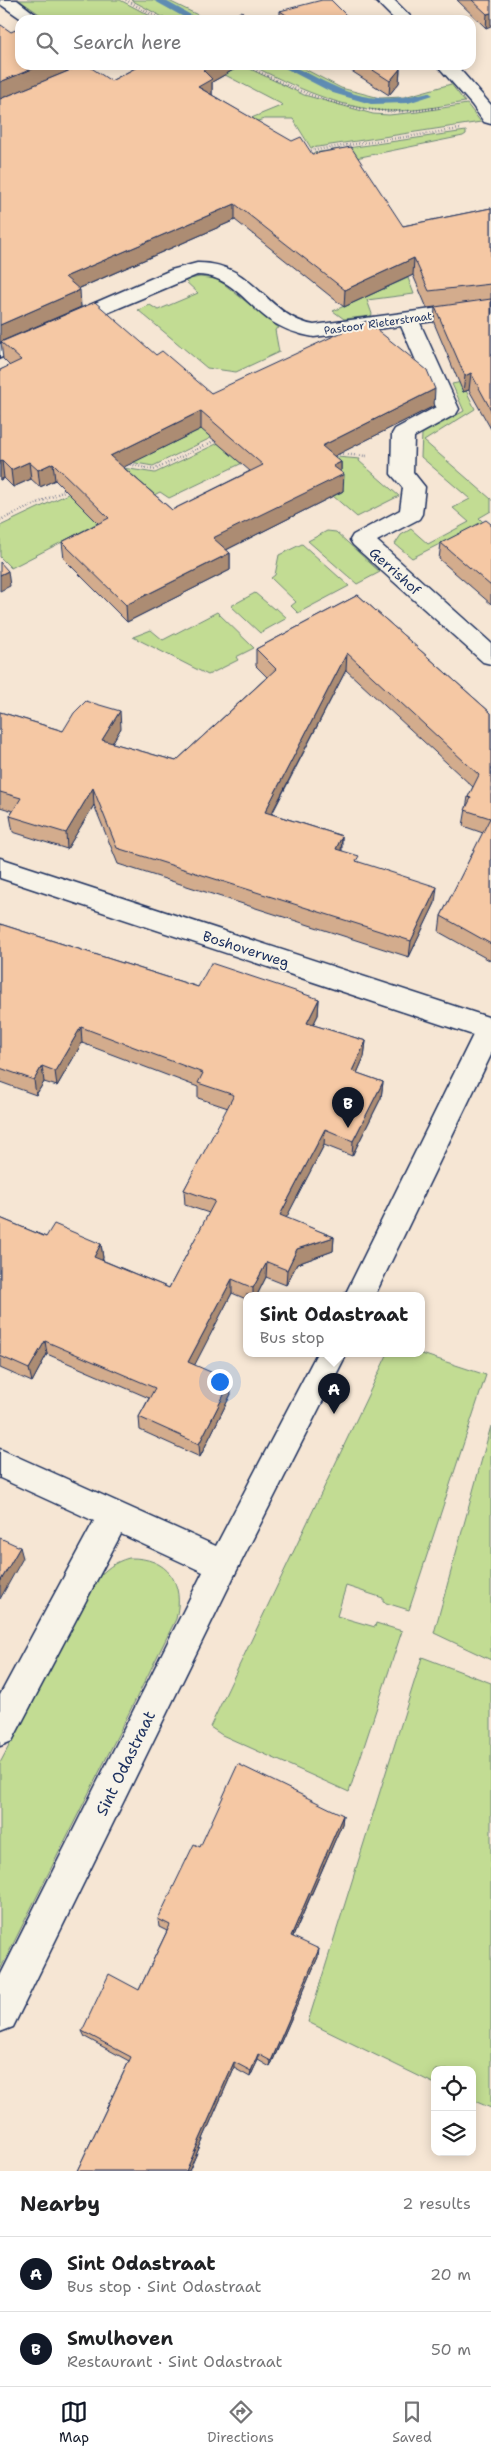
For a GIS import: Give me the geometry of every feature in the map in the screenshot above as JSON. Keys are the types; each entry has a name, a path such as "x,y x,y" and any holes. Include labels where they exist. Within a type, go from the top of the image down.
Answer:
{"street":[{"path":"6,0 27,15"},
{"path":"384,0 400,15"},
{"path":"452,70 485,99 491,118"},
{"name":"Pastoor Rieterstraat","path":"0,352 178,274 198,268 232,277 283,320 302,329 328,330 491,307"},
{"name":"Gerrishof","path":"408,319 448,409 403,434 402,474 414,487 411,514 361,540 394,572 491,656"},
{"name":"Boshoverweg","path":"0,868 490,1029"},
{"path":"361,1292 490,1029"},
{"name":"Sint Odastraat","path":"0,2014 223,1565 330,1357"},
{"path":"0,1463 223,1565"},
{"path":"0,1729 114,1515"}],"path":[{"path":"126,0 153,15"},
{"path":"257,70 308,94 378,112 417,111 485,99"},
{"path":"311,159 306,151 462,129"},
{"path":"124,463 128,466 154,470 226,436"},
{"path":"327,453 402,458"},
{"path":"0,520 72,488"}],"green space":[{"path":"19,0 120,0 148,15 41,15"},
{"path":"131,0 167,0 198,15 159,15"},
{"path":"216,70 252,70 304,95 373,114 389,115 418,112 467,104 481,122 311,148 293,119 264,119 249,124 244,121 283,105"},
{"path":"261,70 307,70 341,88 380,98 404,97 451,84 465,102 408,111 371,109 335,101 283,81"},
{"path":"466,131 466,134 463,136 346,160 336,187 313,153"},
{"path":"200,277 216,279 224,284 279,328 275,330 279,352 236,372 207,368 138,310 150,305 158,310 198,293 184,280"},
{"path":"408,278 414,294 367,300 371,316 344,319 333,311"},
{"path":"462,382 475,409 424,441 491,499 491,511 479,518 483,522 412,558 395,544 401,535 411,529 428,544 469,522 453,508 470,499 421,457 422,434 464,411 452,384"},
{"path":"202,428 213,437 153,466 130,462"},
{"path":"250,428 301,435 169,498 160,492 11,568 0,557 0,526 123,468 155,473"},
{"path":"325,456 360,459 359,461 399,496 357,517 333,496 342,492"},
{"path":"327,531 336,532 380,572 357,584 308,541"},
{"path":"302,544 349,586 298,613 291,606 296,602 271,578 275,575 279,555"},
{"path":"255,593 287,618 260,633 231,606"},
{"path":"217,612 254,648 236,657 238,660 208,675 133,637 151,630 163,640"},
{"path":"425,1355 486,1375 409,1610 383,1602 383,1598 346,1586 337,1616 375,1627 376,1623 402,1631 349,1792 222,1735 210,1727 386,1357 425,1357"},
{"path":"491,1426 491,1660 434,1633"},
{"path":"129,1558 154,1562 163,1567 170,1575 178,1594 176,1619 0,1970 0,1763 96,1580 111,1566"},
{"path":"422,1657 491,1683 491,2108 476,2102 476,2066 431,2066 431,2082 308,2022"}],"building":[{"path":"322,0 331,0 346,15 286,15 280,11"},
{"path":"472,0 491,0 491,13 487,14"},
{"path":"242,11 244,15 235,15"},
{"path":"1,25 11,32 15,30 15,70 30,70 0,82"},
{"path":"71,70 94,70 111,81 132,70 203,70 212,79 198,87 292,141 301,137 312,154 351,147 403,226 491,208 491,284 429,291 414,258 345,290 235,204 65,277 80,290 0,325 0,99"},
{"path":"373,70 399,70 390,81"},
{"path":"491,299 491,410 471,373 465,376 435,307"},
{"path":"95,302 156,355 162,351 211,393 366,321 427,370 435,389 322,446 341,462 333,466 344,474 213,538 230,553 126,605 62,542 109,518 53,463 38,470 29,462 11,470 2,461 0,462 0,370 21,360 1,342","holes":["201,411 263,465 172,510 110,456"]},
{"path":"486,520 491,524 491,586 441,543"},
{"path":"0,562 8,571 0,575"},
{"path":"358,595 491,713 491,944 441,916 490,818 465,810 471,798 468,797 479,775 347,653 265,812 342,836 336,849 359,856 356,861 437,887 411,941 117,848 93,788 66,833 10,816 21,798 0,792 0,712 63,731 74,713 86,701 120,711 102,740 176,761 276,669 256,649"},
{"path":"0,924 198,987 211,963 319,999 307,1023 366,1041 352,1071 383,1082 353,1141 325,1129 280,1215 334,1237 297,1249 287,1270 267,1262 253,1288 232,1279 188,1362 231,1381 199,1444 139,1417 155,1388 45,1341 29,1369 0,1356 0,1218 46,1237 54,1224 101,1244 94,1257 169,1288 215,1201 184,1190 234,1095 198,1083 203,1073 81,1027 55,1071 42,1066 34,1080 0,1068"},
{"path":"0,1538 20,1547 0,1582"},
{"path":"238,1764 343,1815 291,1936 319,1949 271,2061 258,2054 251,2071 234,2062 186,2171 77,2171 131,2057 82,2031 109,1974 139,1990 170,1925 158,1919 194,1844 200,1847"}],"waterway":[{"path":"157,0 186,15"},
{"path":"294,70 336,91 371,101 389,103 408,101 428,95"}],"place":[{"name":"Smulhoven","path":"348,1128"},
{"name":"Sint Odastraat","path":"334,1414"}]}
